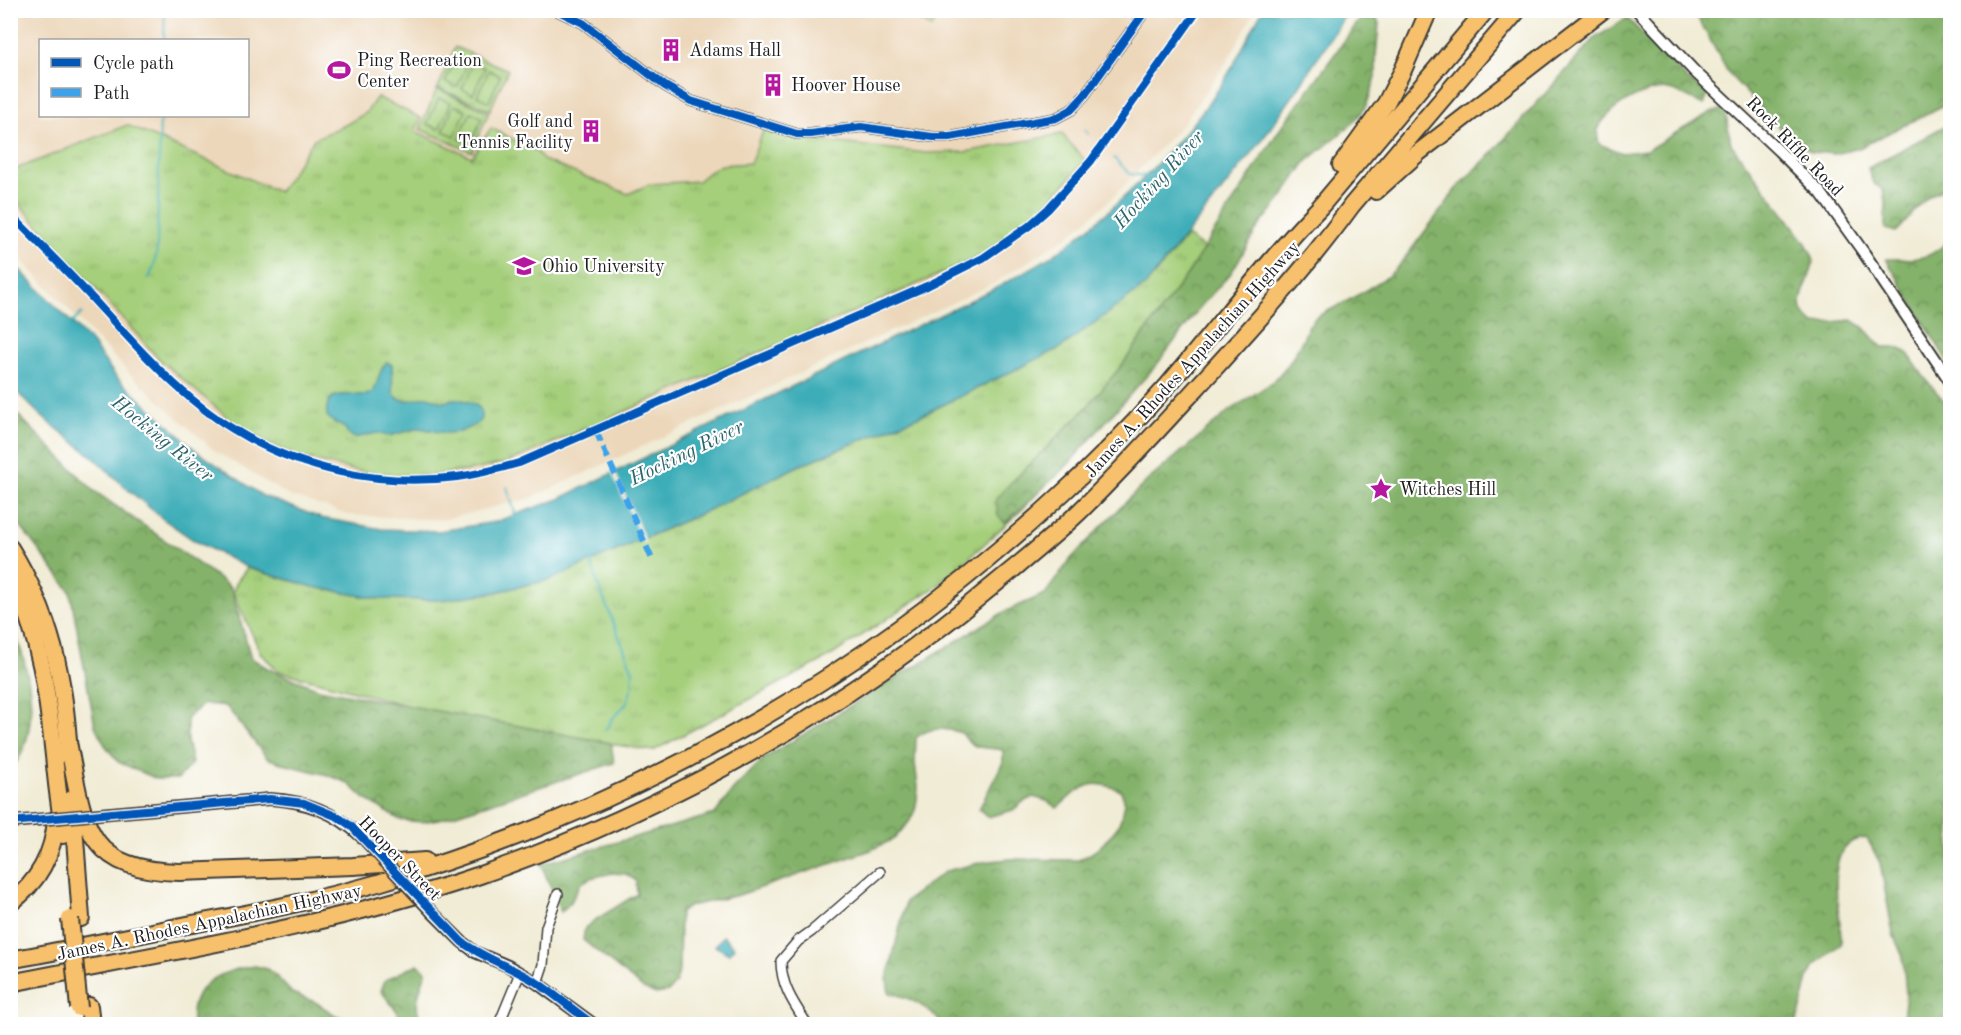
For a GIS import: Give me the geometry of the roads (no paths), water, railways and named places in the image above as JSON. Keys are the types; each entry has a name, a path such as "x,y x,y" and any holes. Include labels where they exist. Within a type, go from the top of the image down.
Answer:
{"highway":[{"path":"1292,236 1313,200 1356,147 1386,103 1429,10"},
{"name":"James A. Rhodes Appalachian Highway","path":"10,960 288,905 374,884 458,858 577,812 682,763 834,675 906,625 1005,546 1056,500 1130,427 1486,10"},
{"name":"James A. Rhodes Appalachian Highway","path":"10,983 311,924 450,884 544,850 636,811 692,785 769,744 809,719 916,646 981,596 1077,513 1151,440 1248,332 1352,205 1518,10"},
{"path":"1335,228 1418,153 1603,10"},
{"path":"10,548 36,594 47,622 61,683 69,747 81,808 92,836 115,858 141,869 179,872 324,868 458,858"},
{"path":"10,575 26,608 40,653 50,712 57,785 76,918"},
{"path":"69,747 76,918 83,1013 91,1024"},
{"path":"10,903 36,878 50,852 55,829 57,785"},
{"path":"10,992 53,975"}],"street":[{"path":"556,10 578,20 665,86 706,107 797,134 861,127 933,137 950,137 1056,118 1064,114 1084,96 1146,10"},
{"name":"Rock Riffle Road","path":"1637,10 1686,64 1771,142 1821,193 1860,246 1950,381"},
{"name":"Hooper Street","path":"10,822 270,799 304,803 338,817 362,837 432,912 475,952 537,983 593,1024"},
{"path":"807,1024 783,983 781,961 798,941 812,932 880,873"},
{"path":"537,983 543,965 546,927 558,894"},
{"path":"499,1024 520,973"}],"water":[{"name":"Hocking River","path":"1262,11 1348,11 1260,143 1146,285 1060,348 922,415 796,467 702,513 552,579 496,592 441,600 379,599 313,587 248,568 195,541 163,519 93,457 41,416 11,386 10,260 92,343 116,377 198,452 263,496 321,518 382,529 439,531 495,522 559,499 1000,286 1051,256 1109,211 1169,151 1226,78"},
{"path":"387,362 392,365 393,392 397,398 408,400 427,397 443,402 452,399 463,400 479,407 481,419 477,424 460,432 445,433 419,428 389,436 377,433 355,438 348,434 345,428 327,416 327,406 330,400 341,395 371,394"},
{"path":"723,936 734,947 729,954 715,946"}],"waterway":[{"path":"164,39 165,10"},
{"path":"149,278 157,249 160,117"},
{"path":"1084,129 1088,134"},
{"name":"Hocking River","path":"1114,158 1130,174 1146,176"},
{"path":"71,324 82,313"},
{"path":"507,487 516,516"},
{"path":"591,561 598,585 633,671 632,689 626,704 605,729"}],"place":[{"name":"Adams Hall","path":"671,50"},
{"name":"Ping Recreation Center","path":"339,70"},
{"name":"Hoover House","path":"773,85"},
{"name":"Golf and Tennis Facility","path":"591,131"},
{"name":"Ohio University","path":"524,266"},
{"name":"Witches Hill","path":"1381,489"}]}
